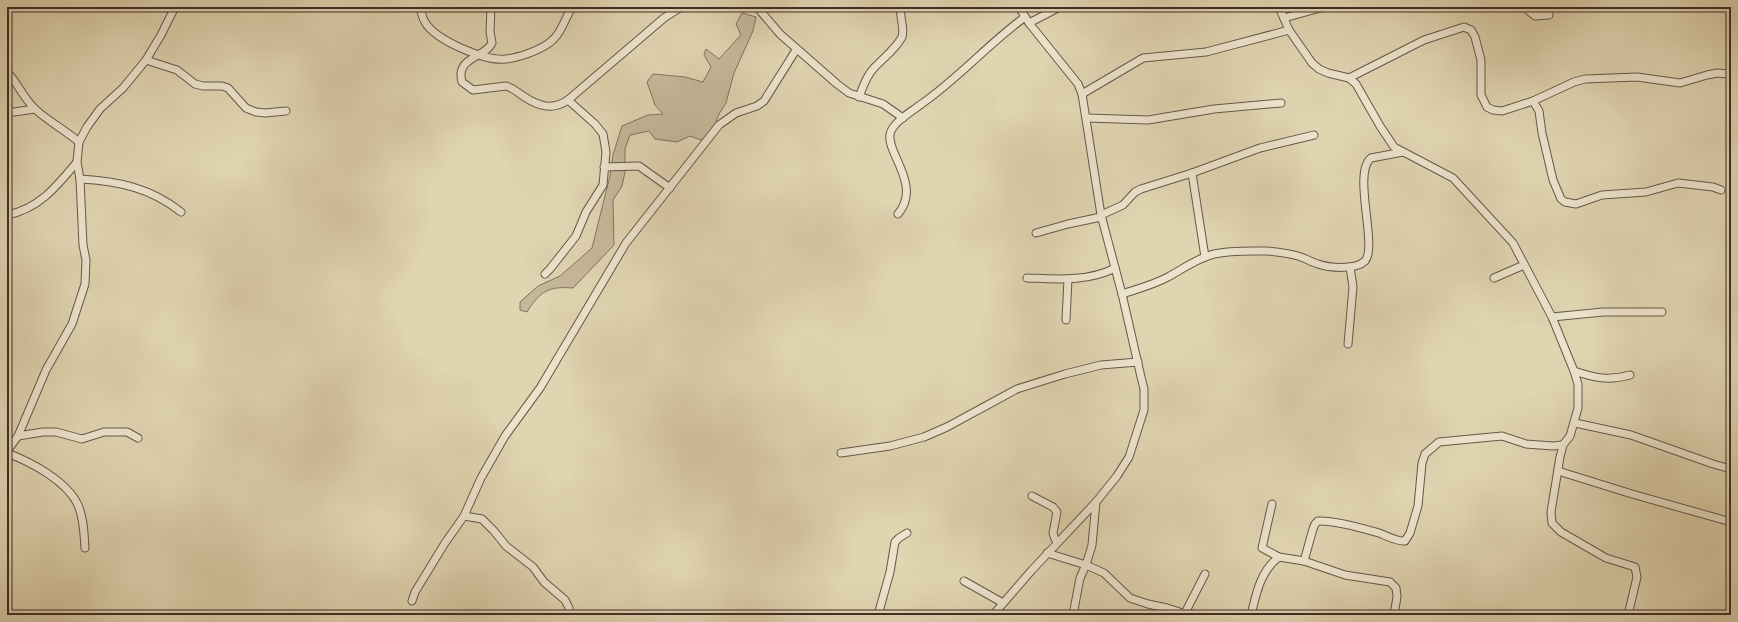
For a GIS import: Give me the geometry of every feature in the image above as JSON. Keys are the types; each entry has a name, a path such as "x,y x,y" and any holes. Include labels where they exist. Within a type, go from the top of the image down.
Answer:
{"street":[{"path":"84,548 82,516 75,498 68,490 26,460 7,452 18,436 46,370 72,324 85,284 86,260 83,246 80,179 77,162 79,142 87,127 100,109 124,88 146,60 162,35 175,7"},
{"path":"421,7 425,23 458,46 476,55 506,59 540,48 551,42 558,34 572,7"},
{"path":"492,7 490,32 492,44 486,50 468,60 462,72 462,82 473,90 506,86 543,106 551,107 568,100 664,18 682,7"},
{"path":"757,7 796,50 837,84 849,93 858,97 883,104 902,118"},
{"path":"858,97 867,78 902,38 902,7"},
{"path":"993,615 1047,553 1096,502 1130,457 1145,404 1144,389 1138,362 1101,216 1087,118 1082,94 1078,84 1027,20 1019,7"},
{"path":"898,214 905,206 907,191 890,138 892,130 902,118 951,83 1008,29 1060,7"},
{"path":"1284,18 1324,7"},
{"path":"1528,7 1529,11 1535,16 1549,15"},
{"path":"1279,8 1301,13"},
{"path":"1279,8 1289,30 1312,63 1319,69 1328,73 1349,78 1362,93 1389,141 1394,147 1442,170 1463,186 1487,217 1497,224 1508,237 1552,317 1578,384 1578,408 1570,436 1563,445 1551,512 1552,523 1561,532 1606,558 1635,567 1637,577 1628,615"},
{"path":"1349,78 1424,40 1464,27 1471,30 1478,47 1481,60 1481,95 1488,107 1493,110 1502,111 1585,79 1638,77 1680,83 1717,73 1729,74"},
{"path":"1082,94 1143,58 1206,52 1289,30"},
{"path":"412,601 415,592 445,543 464,516 481,478 505,436 540,388 626,243 719,125 736,113 757,106 764,101 796,50"},
{"path":"146,60 177,70 195,84 226,87 246,108 256,112 265,113 286,111"},
{"path":"7,72 35,109 63,128 79,142"},
{"path":"545,274 576,236 586,212 603,185 606,144 603,134 568,100"},
{"path":"1533,100 1539,111 1542,133 1553,180 1564,202 1576,204 1602,195 1646,192 1678,183 1713,187 1720,190"},
{"path":"1087,118 1148,120 1214,109 1281,103"},
{"path":"7,113 35,109"},
{"path":"1036,233 1101,216 1123,205 1135,192 1141,189 1192,173 1260,148 1314,135"},
{"path":"1122,294 1158,282 1205,257 1232,251 1278,252 1300,256 1324,266 1350,267 1363,263 1366,259 1370,246 1364,201 1365,166 1371,158 1403,152"},
{"path":"7,215 20,213 39,203 77,162"},
{"path":"604,167 639,166 670,188"},
{"path":"1192,173 1205,257"},
{"path":"80,179 112,182 145,190 169,202 181,212"},
{"path":"1494,278 1524,265"},
{"path":"1348,344 1353,287 1350,267"},
{"path":"1027,278 1068,279 1101,274 1115,268"},
{"path":"1066,320 1068,279"},
{"path":"1552,317 1602,312 1662,312"},
{"path":"841,453 890,446 924,437 947,427 1017,389 1065,374 1101,365 1138,362"},
{"path":"1574,371 1594,378 1604,379 1630,375"},
{"path":"1575,422 1631,435 1731,469"},
{"path":"18,436 43,432 56,432 82,439 104,432 127,432 138,438"},
{"path":"1304,561 1313,529 1318,521 1346,525 1405,541 1410,533 1418,506 1422,463 1425,454 1439,442 1502,436 1526,444 1553,446 1563,445"},
{"path":"1558,471 1731,522"},
{"path":"1032,496 1053,507 1057,512 1053,533 1054,539 1058,541"},
{"path":"1073,615 1080,578 1092,545 1096,502"},
{"path":"1272,504 1262,548 1279,557 1304,561 1345,574 1390,582 1396,588 1397,597 1394,615"},
{"path":"464,516 482,519 506,546 533,567 544,582 565,600 570,608"},
{"path":"878,615 890,572 895,542 898,538 907,533"},
{"path":"1047,553 1086,565 1104,573 1130,598 1186,614 1204,574"},
{"path":"1250,615 1259,583 1275,560 1279,557"},
{"path":"964,581 1003,603"}],"shaded area":[{"path":"742,13 756,17 753,31 734,73 726,103 719,114 712,132 704,141 690,136 677,142 655,139 649,131 630,135 625,149 625,172 622,186 613,200 614,245 573,288 558,288 546,291 536,299 527,312 520,310 520,302 538,286 560,276 592,248 610,176 613,155 622,126 648,115 663,114 655,105 647,82 653,74 685,77 703,82 711,67 704,55 706,49 719,59 741,35 736,24"}]}
